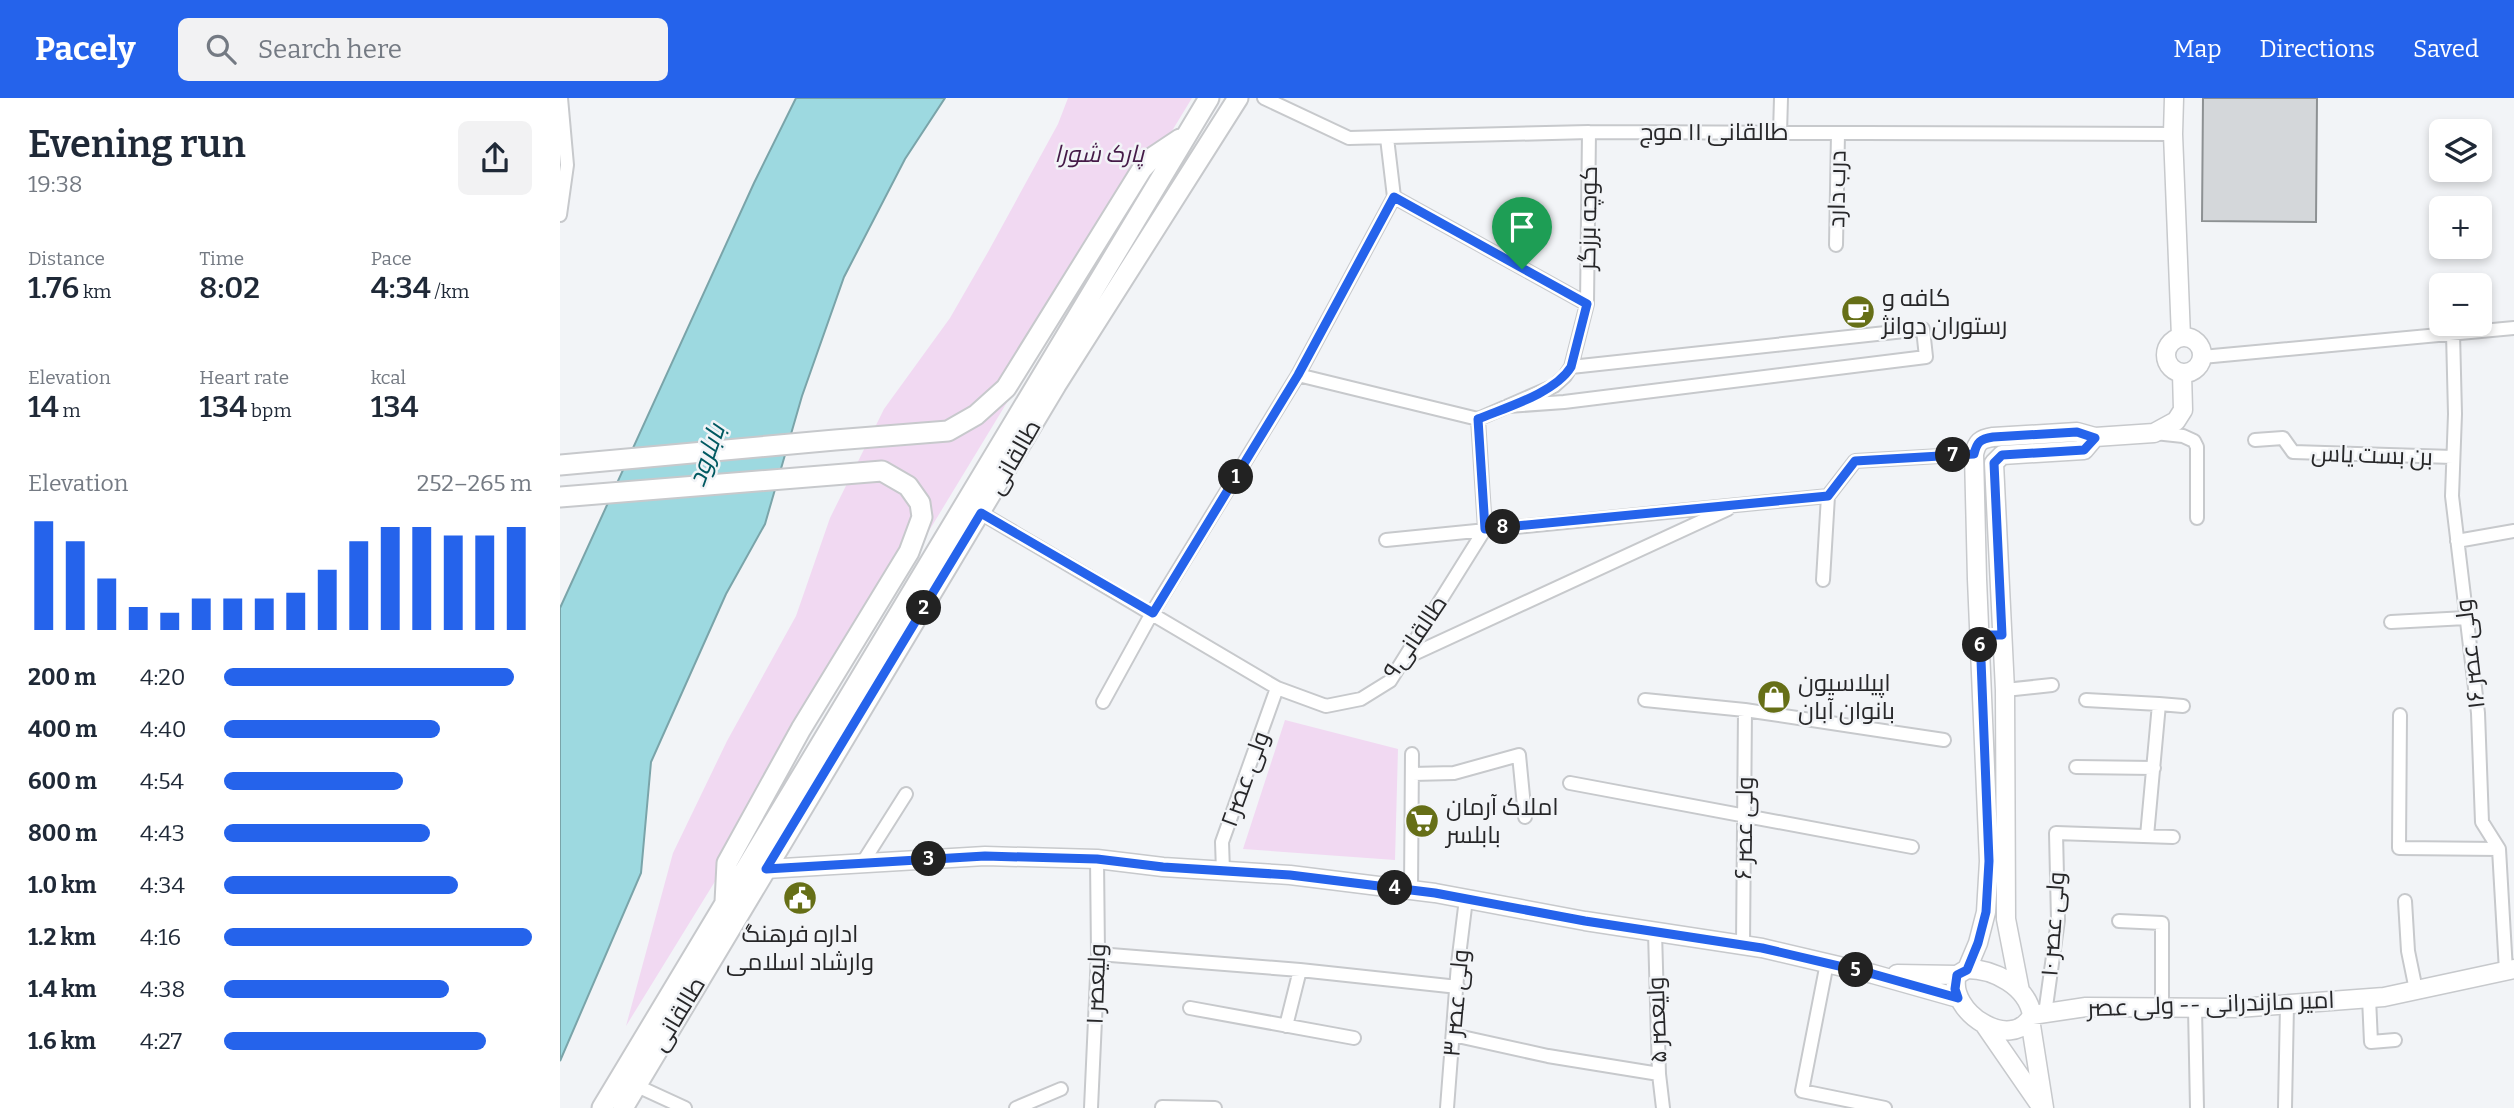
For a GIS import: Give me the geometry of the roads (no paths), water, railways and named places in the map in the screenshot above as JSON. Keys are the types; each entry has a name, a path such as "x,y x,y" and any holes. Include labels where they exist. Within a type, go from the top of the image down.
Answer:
{"main road":[{"name":"طالقانی","path":"623,1108 969,494 1209,98"},
{"name":"طالقانی","path":"602,1108 632,1054 725,904 760,864 1238,98"},
{"path":"560,465 948,431 983,409 1006,388 1147,163 1186,135"},
{"path":"560,497 882,471 908,486 920,503 922,517 909,552 801,729 727,863 725,904"}],"street":[{"path":"560,215 567,165 561,98"},
{"name":"طالقانی ۱۱ موج","path":"1264,98 1349,138 1589,132 2173,134"},
{"path":"1780,133 1781,98"},
{"path":"2174,98 2181,337"},
{"name":"کوچه برزگر","path":"1571,367 1587,304 1589,132"},
{"name":"درب دارد","path":"1836,245 1838,133"},
{"path":"1102,702 1298,375 1394,197 1387,138"},
{"path":"1394,197 1587,304"},
{"path":"2492,330 2514,328"},
{"path":"1298,375 1478,419 1554,386 1571,367 1923,329 1926,357 1564,402 1508,406"},
{"path":"2202,357 2429,335"},
{"name":"ولی عصر ۱۶","path":"2453,336 2455,414 2452,496 2477,713 2482,822 2499,849 2510,970"},
{"path":"2181,337 2190,338 2198,344 2202,357 2201,363 2193,371 2182,373 2176,372 2168,364 2166,353 2171,342 2181,337"},
{"path":"2154,433 2176,421 2183,410 2182,373"},
{"path":"1478,419 1485,529"},
{"path":"2043,1108 1982,1021 1958,998 1955,989 1978,943 1986,912 1989,861 1974,454 1977,443 1982,439 2077,432 2095,438 2154,433 2183,436 2194,441 2197,447 2197,518"},
{"path":"2020,991 2006,919 2005,690 1994,463 2002,455 2084,450 2095,438"},
{"name":"بن بست یاس","path":"2255,440 2283,439 2293,452 2453,457"},
{"path":"1823,580 1828,496 1855,461 1974,454"},
{"path":"1386,540 1828,496"},
{"path":"1404,658 1738,505"},
{"name":"طالقانی۹","path":"981,513 1277,688 1326,706 1361,699 1390,681 1485,529"},
{"path":"2457,541 2514,531"},
{"path":"2391,622 2466,618"},
{"path":"1980,635 2002,635"},
{"path":"2005,690 2052,685"},
{"name":"ولی عصر۲","path":"1223,871 1222,842 1277,688"},
{"path":"2086,699 2183,706"},
{"path":"1645,700 1745,710 1944,740"},
{"path":"2159,705 2147,836 2173,837"},
{"name":"ولی عصر ۶","path":"1743,945 1745,710"},
{"path":"2400,715 2399,848 2499,849"},
{"path":"1411,890 1412,754"},
{"path":"1412,774 1454,773 1518,755 1525,817"},
{"path":"2076,767 2154,768"},
{"path":"1570,783 1912,847"},
{"path":"863,862 906,794"},
{"name":"ولی عصر ۱۰","path":"2035,1016 2058,920 2056,833 2147,836"},
{"path":"760,864 985,856 1097,859 1290,875 1411,890 1743,945 1873,974 1958,998"},
{"name":"ولیعصر ۱","path":"1091,1108 1098,954 1097,859"},
{"name":"ولی عصر ۳","path":"1447,1108 1466,899"},
{"path":"2405,901 2408,951 2416,990"},
{"path":"2119,921 2168,923 2162,1008"},
{"name":"ولیعصر ۵","path":"1655,932 1659,1074 1663,1108"},
{"path":"1098,954 1458,987"},
{"path":"1827,963 1802,1091 1885,1108"},
{"name":"امیر مازندرانی -- ولی عصر","path":"1982,1021 2000,1031 2013,1032 2020,1030 2035,1016 2086,1007 2238,1008 2369,998 2510,970"},
{"path":"1286,1026 1300,971"},
{"path":"1873,974 1986,971 2013,985 2020,991 2035,1016 2043,1108"},
{"path":"2369,998 2371,1042 2395,1040"},
{"path":"2285,1108 2287,1004"},
{"path":"1190,1008 1354,1038"},
{"path":"2195,1008 2197,1108"},
{"path":"1453,1035 1548,1056 1659,1074"},
{"path":"635,1085 685,1108"},
{"path":"1016,1108 1061,1089"},
{"path":"1162,1107 1215,1108"}],"water":[{"name":"بابلرود","path":"796,98 945,98 905,159 844,277 802,396 765,524 726,594 651,762 641,873 560,1061 560,608 754,183"}],"place":[{"name":"کافه و رستوران دوانژ","path":"1858,312"},
{"name":"اپیلاسیون بانوان آبان","path":"1774,697"},
{"name":"املاک آرمان بابلسر","path":"1422,821"},
{"name":"اداره فرهنگ وارشاد اسلامی","path":"800,898"}],"park label":[{"name":"پارک شورا","path":"1099,154"}]}
